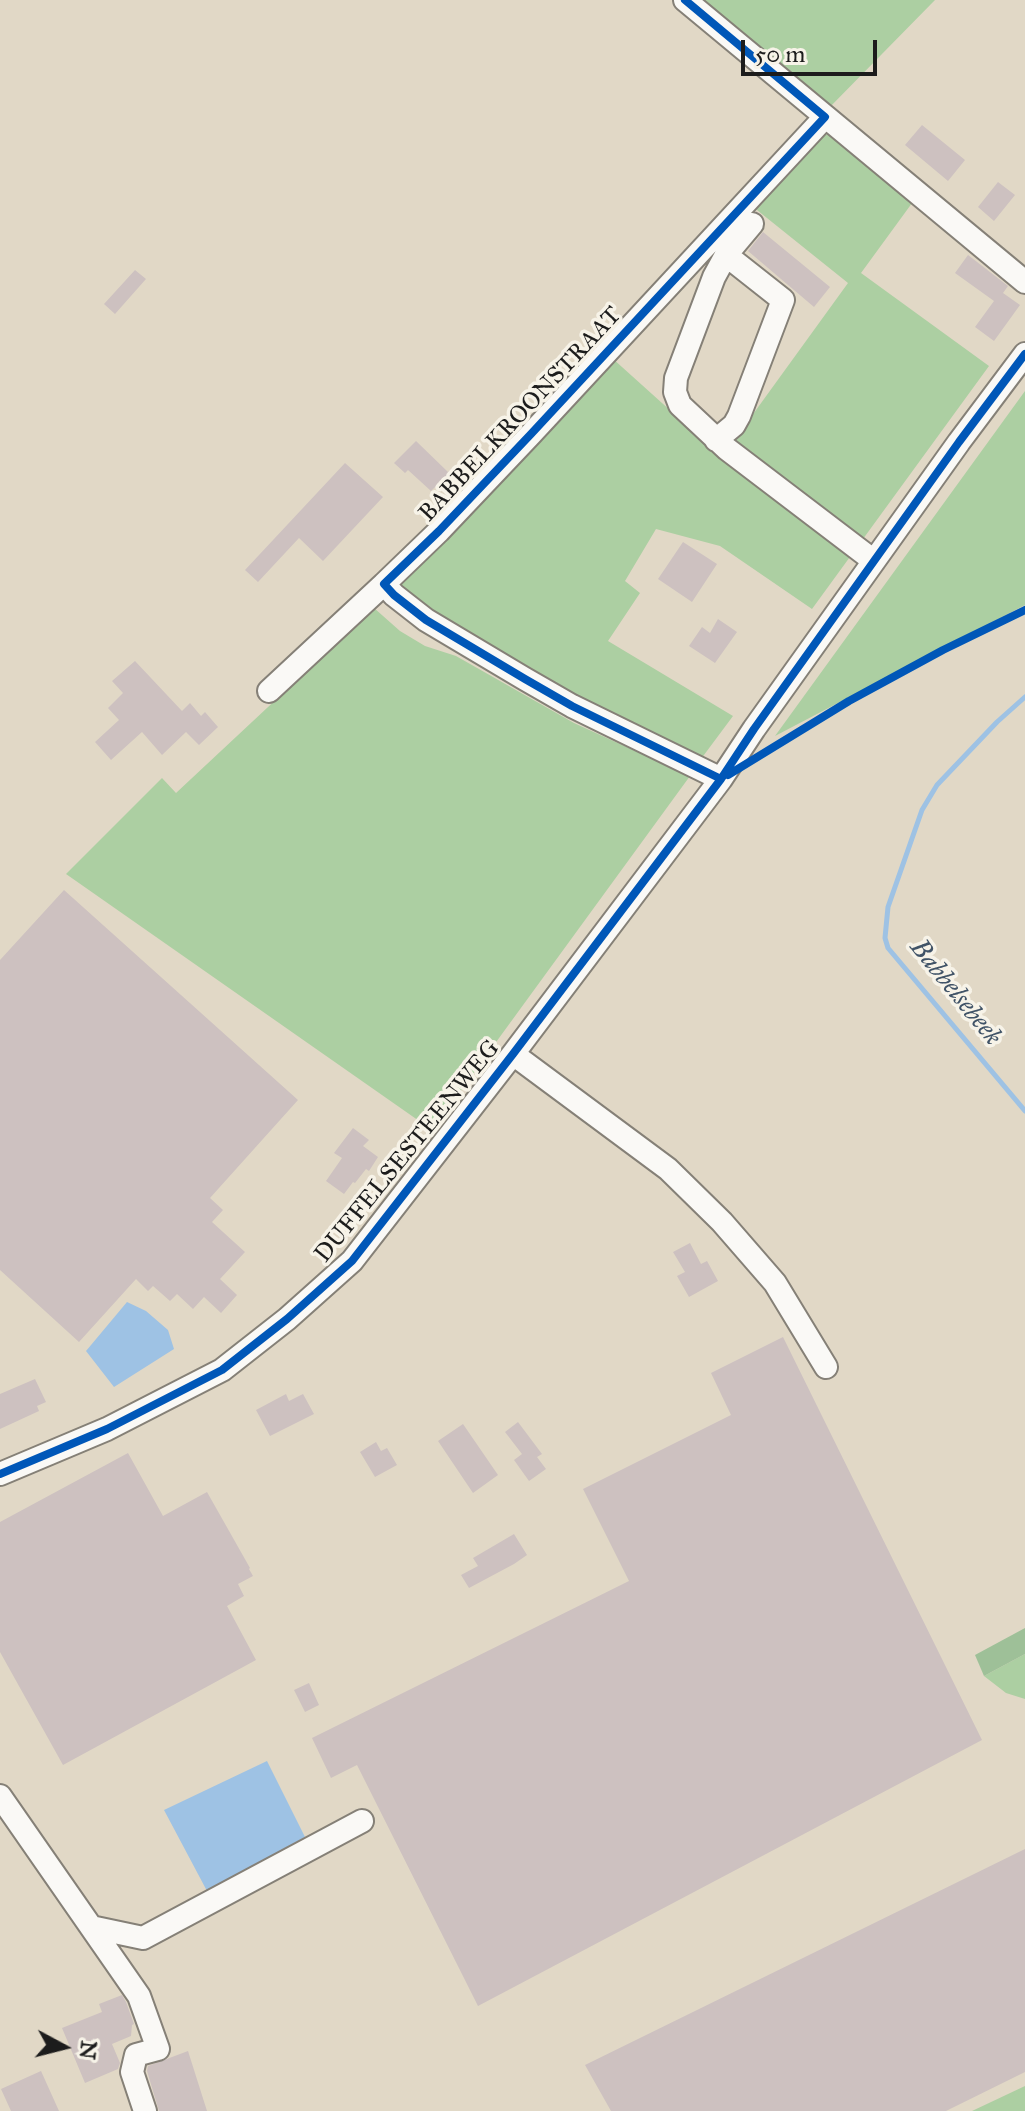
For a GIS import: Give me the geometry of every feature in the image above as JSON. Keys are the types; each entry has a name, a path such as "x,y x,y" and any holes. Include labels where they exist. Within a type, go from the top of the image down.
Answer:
{"street":[{"path":"685,0 1025,282"},
{"name":"BABBELKROONSTRAAT","path":"269,691 439,531 825,117"},
{"path":"752,224 726,255 714,277 676,378 675,392 680,405 716,440 874,561"},
{"path":"716,440 734,425 739,416 783,300 726,255"},
{"name":"DUFFELSESTEENWEG","path":"0,1474 107,1429 222,1370 287,1319 352,1261 721,779 959,442 1025,354"},
{"path":"384,584 426,620 525,679 572,706 721,779"},
{"name":"DUFFELSESTEENWEG","path":"513,1054 668,1169 722,1222 775,1283 826,1367"},
{"path":"0,1796 139,1996 158,2049 136,2055 132,2072 145,2111"},
{"path":"91,1927 143,1938 362,1821"}],"green space":[{"path":"694,0 935,0 827,110"},
{"path":"834,134 915,199 861,273 989,366 812,609 720,546 656,529 625,581 640,593 608,641 733,716 701,759 623,722 427,612 397,585 612,358 722,457 848,283 752,206 812,144 824,135"},
{"path":"1025,391 1025,605 775,736"},
{"path":"374,608 400,631 425,646 456,656 574,723 690,776 432,1130 66,874 162,778 176,793"},
{"path":"1025,1628 1025,1654 984,1676 975,1655"},
{"path":"1025,1654 1025,1699 1006,1693 984,1676"},
{"path":"1025,2086 1025,2111 972,2111"}],"water":[{"path":"127,1302 146,1311 168,1330 174,1349 114,1387 86,1351"},
{"path":"267,1761 305,1837 207,1891 164,1810"}],"building":[{"path":"922,125 965,160 948,181 905,145"},
{"path":"998,182 1015,195 994,221 978,207"},
{"path":"763,232 830,287 814,307 748,251"},
{"path":"968,255 1008,286 1003,293 1020,305 994,341 975,327 994,301 955,273"},
{"path":"135,270 146,279 115,314 104,304"},
{"path":"416,441 448,472 454,466 464,475 452,489 443,479 431,491 408,470 405,473 394,463"},
{"path":"345,463 383,497 323,561 299,538 258,582 245,570"},
{"path":"683,542 717,564 692,602 658,579"},
{"path":"718,619 737,632 715,663 689,646 702,627 710,633"},
{"path":"135,661 182,711 190,703 201,716 205,712 218,727 199,745 186,732 162,755 142,732 111,760 95,742 119,720 108,708 123,693 112,681"},
{"path":"64,890 298,1100 210,1198 223,1210 212,1222 245,1252 220,1279 237,1295 221,1313 204,1297 193,1309 177,1294 170,1301 153,1286 148,1291 136,1279 79,1342 0,1270 0,960"},
{"path":"353,1128 369,1140 363,1146 378,1157 369,1171 366,1169 344,1194 326,1181 342,1158 334,1153"},
{"path":"690,1243 701,1264 707,1261 718,1281 689,1297 677,1276 685,1272 673,1252"},
{"path":"783,1337 982,1740 478,2006 357,1765 331,1778 312,1738 629,1581 583,1489 731,1415 711,1373"},
{"path":"35,1379 46,1402 37,1406 39,1411 0,1429 0,1394"},
{"path":"286,1394 289,1401 303,1394 314,1414 270,1436 256,1410"},
{"path":"518,1422 542,1454 537,1457 546,1469 529,1481 514,1460 522,1454 505,1432"},
{"path":"463,1424 498,1475 473,1493 438,1441"},
{"path":"376,1442 381,1451 387,1448 397,1465 375,1477 360,1452"},
{"path":"128,1453 163,1516 207,1492 253,1576 238,1584 244,1596 227,1606 256,1660 63,1765 0,1652 0,1522"},
{"path":"514,1534 527,1555 469,1588 461,1575 478,1566 473,1558"},
{"path":"309,1683 319,1705 305,1712 294,1690"},
{"path":"1025,1849 1025,2072 946,2111 611,2111 585,2065"},
{"path":"122,1995 134,2024 131,2036 112,2044 120,2063 118,2069 85,2083 62,2028 102,2012 99,2004"},
{"path":"188,2051 207,2111 159,2111 148,2066"},
{"path":"41,2071 59,2111 11,2111 1,2089"}],"waterway":[{"name":"Babbelsebeek","path":"1025,697 937,785 922,810 888,907 885,938 888,948 1025,1111"}],"cycle path":[{"path":"685,0 825,117 531,434 384,584 426,620 525,679 572,706 721,779"},
{"path":"0,1474 107,1429 222,1370 287,1319 352,1261 721,779 959,442 1025,354"},
{"path":"728,775 849,701 1025,610"}]}
